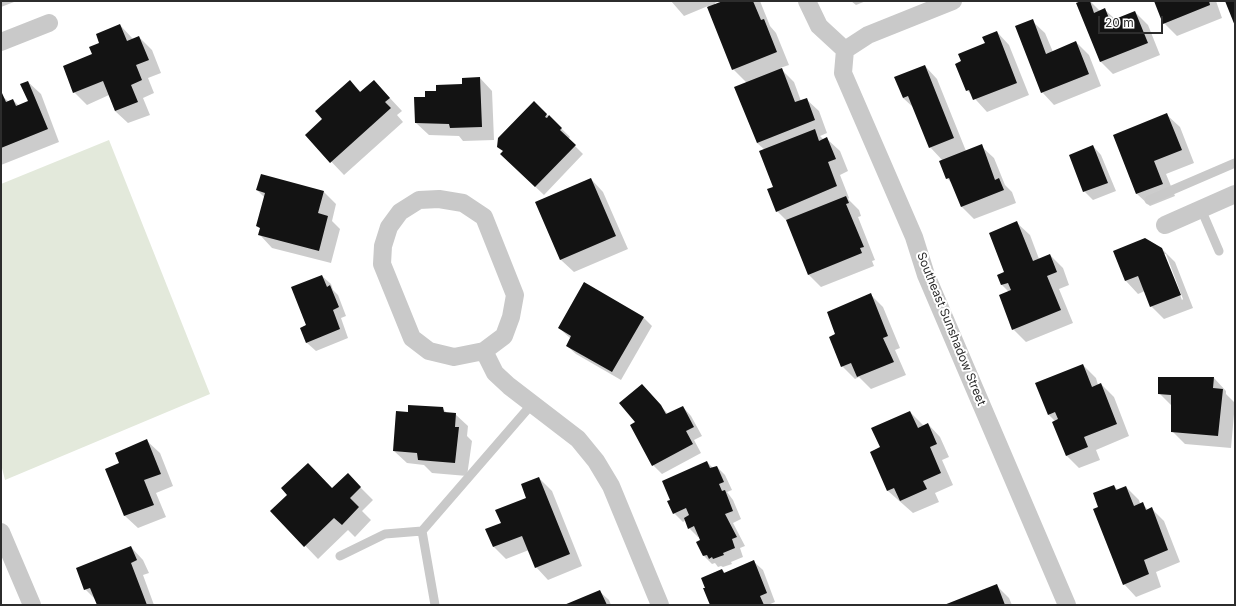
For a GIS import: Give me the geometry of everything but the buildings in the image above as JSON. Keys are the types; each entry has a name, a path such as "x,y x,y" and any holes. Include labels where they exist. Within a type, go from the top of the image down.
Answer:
{"street":[{"path":"807,1 819,26 845,50 868,35 953,1"},
{"path":"1,42 49,23"},
{"name":"Southeast Sunshadow Street","path":"845,50 843,73 914,237 926,275 1067,605"},
{"path":"1165,226 1235,194"},
{"path":"419,200 439,200 463,203 484,217 515,295 511,317 504,336 484,351 454,357 429,351 412,338 382,264 383,246 389,227 400,212 419,200"},
{"path":"484,351 495,373 532,404 578,439 600,467 611,486 660,605"},
{"path":"1,532 32,605"}],"lane":[{"path":"1149,200 1235,163"},
{"path":"1201,209 1219,251"},
{"path":"340,556 385,534 422,531 532,404"},
{"path":"422,531 435,605"}],"shaded area":[{"path":"109,140 210,394 5,480 1,464 1,184"}]}
